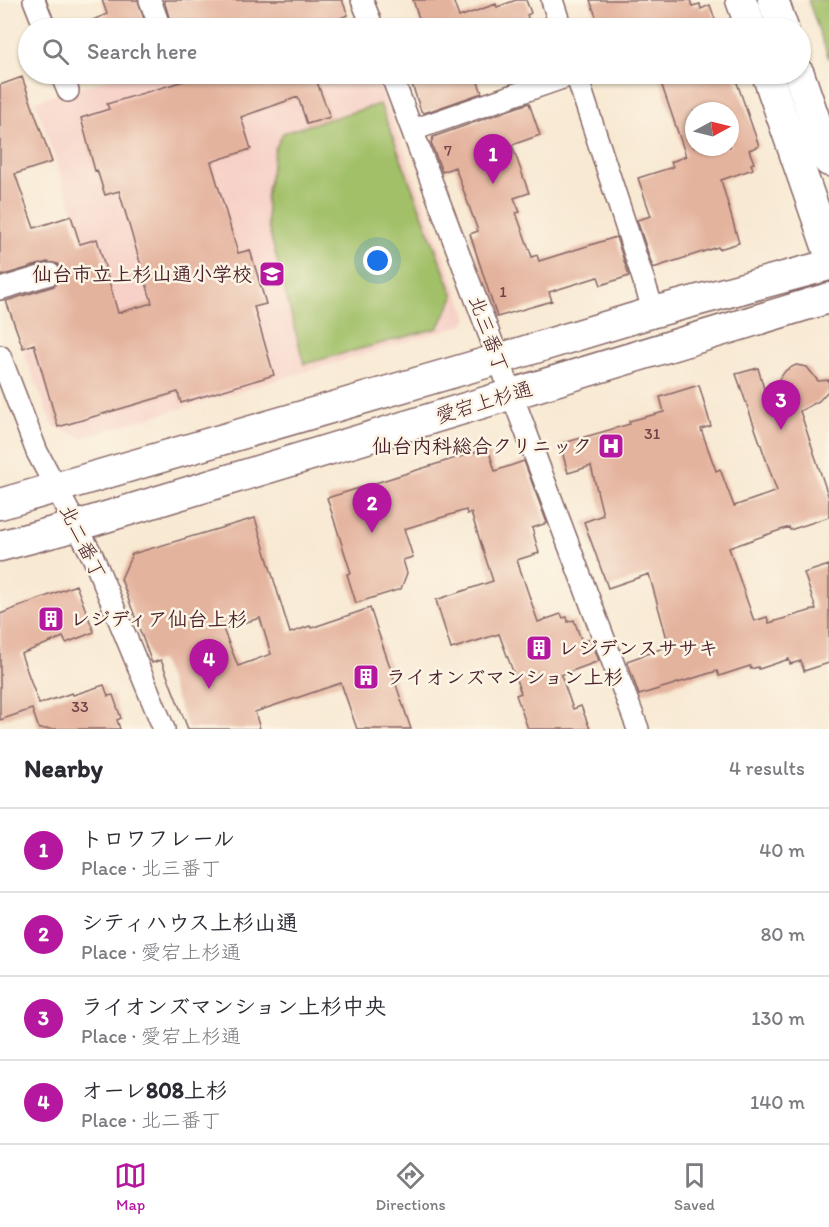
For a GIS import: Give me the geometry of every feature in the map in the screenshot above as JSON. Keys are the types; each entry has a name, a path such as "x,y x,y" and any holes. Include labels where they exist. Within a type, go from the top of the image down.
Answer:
{"street":[{"path":"34,0 41,18"},
{"path":"150,0 156,18"},
{"path":"362,0 369,18"},
{"path":"552,0 558,18"},
{"path":"741,0 748,18"},
{"path":"773,0 779,18"},
{"name":"北三番丁","path":"395,84 638,729"},
{"path":"413,130 546,84"},
{"path":"578,84 654,312"},
{"path":"771,84 829,252"},
{"path":"802,84 829,161"},
{"name":"愛宕上杉通","path":"0,504 654,312 829,265"},
{"path":"0,289 50,274"},
{"name":"愛宕上杉通","path":"0,546 76,526 829,298"},
{"name":"北二番丁","path":"0,356 37,452 93,557 164,729"}],"shaded area":[{"name":"仙台市立上杉山通小学校","path":"92,84 250,84 258,103 314,84 379,84 468,319 463,325 81,438 53,426 23,351 57,340 102,304 84,243 35,101"}],"green space":[{"path":"808,0 829,0 829,59"},
{"path":"380,104 454,297 438,328 304,364 268,226 266,198 275,149 283,133"}],"building":[{"path":"102,0 138,0 144,18 98,18 107,14"},
{"path":"164,0 342,0 348,15 340,18 169,18"},
{"path":"413,0 453,0 459,17 496,4 497,7 516,0 526,0 531,13 527,15 528,18 419,18"},
{"path":"590,0 690,0 692,6 700,4 701,9 710,5 715,18 596,18"},
{"path":"18,78 18,84 24,84 52,162 15,174 34,228 71,216 80,244 97,239 118,313 152,303 119,191 105,195 97,170 95,171 81,118 109,109 107,104 174,84 318,84 330,117 307,124 298,97 241,117 251,149 211,162 238,253 250,250 266,304 254,307 274,375 181,403 178,392 58,427 34,344 23,348 6,301 54,286 62,277 62,270 58,264 47,262 0,276 0,85"},
{"path":"412,84 479,84 482,93 424,113 421,111"},
{"path":"661,84 737,84 759,146 749,150 754,163 751,164 753,169 721,180 739,243 719,249 718,247 653,268 637,220 651,216 638,178 673,167 671,162 686,156 739,156 739,102 685,102 685,153"},
{"path":"529,103 540,135 512,145 529,193 514,198 520,212 516,213 532,257 537,255 539,261 616,237 629,276 601,285 598,277 549,292 552,301 497,317 470,234 478,231 455,167 442,172 431,143 433,137"},
{"path":"796,365 807,367 818,381 829,380 829,390 819,401 800,411 829,498 829,517 790,530 789,527 729,548 754,621 767,617 769,623 816,609 804,573 829,565 829,663 804,671 801,661 790,664 789,659 759,669 758,667 751,669 750,666 719,676 717,671 639,695 627,661 669,646 649,574 608,588 584,522 603,515 591,466 568,473 560,444 664,412 660,397 699,385 711,426 701,429 716,471 720,469 734,506 777,491 736,374 758,368 766,396 786,370"},
{"path":"488,448 495,471 524,461 547,523 532,528 539,553 517,560 538,622 561,614 563,618 567,617 568,622 574,620 582,642 591,639 599,661 561,675 573,709 581,706 590,729 528,729 516,695 521,693 499,634 451,649 436,600 493,581 471,513 467,514 466,510 404,529 413,557 403,560 407,573 401,589 356,603 347,574 351,573 327,498"},
{"path":"255,518 290,633 370,608 411,729 357,729 341,683 255,712 260,729 188,729 161,660 152,663 121,579 132,554","holes":["260,618 271,654 238,666 223,629"]},
{"path":"76,585 94,632 66,643 63,637 21,654 39,704 104,685 108,696 113,695 121,718 117,720 120,729 39,729 32,709 0,720 0,614"}],"place":[{"name":"トロワフレール","path":"493,184"},
{"name":"仙台市立上杉山通小学校","path":"272,274"},
{"name":"ライオンズマンション上杉中央","path":"781,430"},
{"name":"仙台内科総合クリニック","path":"611,446"},
{"name":"シティハウス上杉山通","path":"372,533"},
{"name":"レジディア仙台上杉","path":"51,619"},
{"name":"レジデンスササキ","path":"539,648"},
{"name":"ライオンズマンション上杉","path":"366,677"},
{"name":"オーレ808上杉","path":"209,689"}]}
